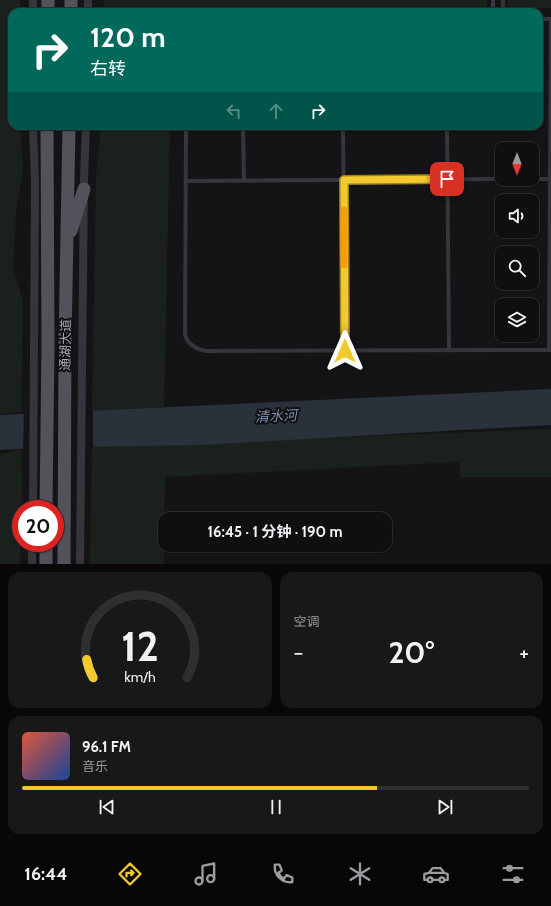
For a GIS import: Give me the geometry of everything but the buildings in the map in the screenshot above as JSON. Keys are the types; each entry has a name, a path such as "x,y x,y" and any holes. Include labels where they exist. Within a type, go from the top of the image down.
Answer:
{"main road":[{"name":"通湖大道","path":"45,500 40,462 48,346 47,130"},
{"name":"通湖大道","path":"64,564 65,343 69,130"},
{"path":"67,246 84,189"},
{"path":"46,552 46,564"}],"street":[{"path":"33,130 35,183 34,347 40,462 34,500"},
{"path":"80,564 86,130"},
{"path":"32,552 32,564"}],"lane":[{"path":"186,130 186,339 198,349 206,351 550,350 551,19 543,20"},
{"path":"243,130 244,181"},
{"path":"343,130 345,351"},
{"path":"447,130 449,350"},
{"path":"186,181 495,179"},
{"path":"539,179 550,179"}],"shaded area":[{"path":"0,0 20,0 20,8 8,8 8,130 20,130 23,171 16,210 13,266 23,302 21,412 0,414"},
{"path":"104,0 487,0 487,8 104,8"},
{"path":"508,0 551,0 551,8 508,8"},
{"path":"101,130 170,130 164,407 92,411 96,177"},
{"path":"551,429 551,477 460,477 459,462 165,477 165,512 158,512 158,552 164,552 164,564 90,564 92,447"},
{"path":"21,449 22,500 12,500 12,552 20,552 20,564 0,564 0,454"}],"water":[{"name":"清水河","path":"551,389 551,425 200,445 0,450 0,415"}],"pier":[{"path":"93,409 93,449 23,451 24,411"}],"slow traffic":[{"path":"344,210 344,265"}],"route":[{"path":"345,351 344,180 447,179"}]}
